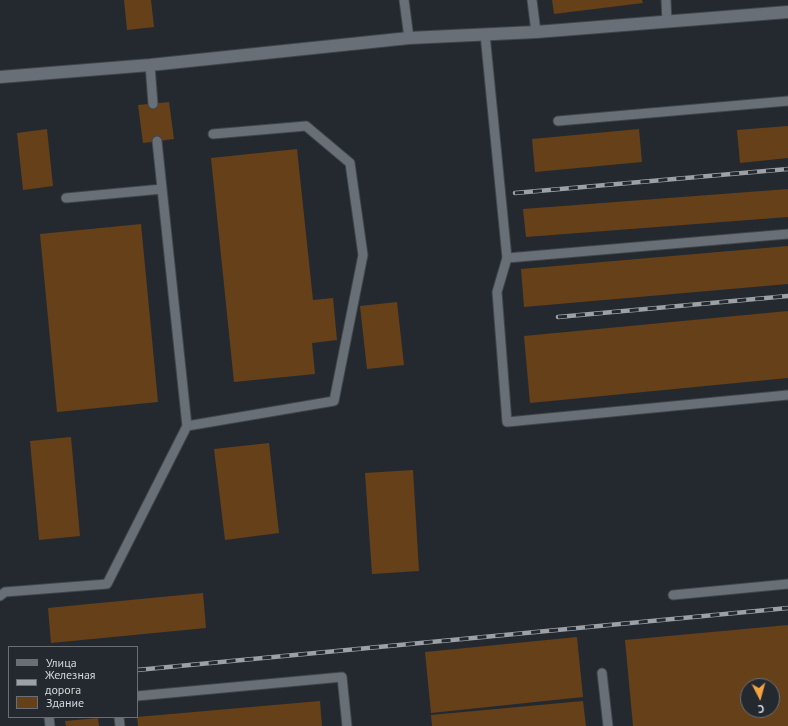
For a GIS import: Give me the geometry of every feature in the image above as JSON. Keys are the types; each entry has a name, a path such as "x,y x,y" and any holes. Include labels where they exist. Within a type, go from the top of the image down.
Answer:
{"street":[{"path":"0,78 150,65 409,38 536,32 788,12"}],"lane":[{"path":"404,0 409,38"},
{"path":"532,0 536,32"},
{"path":"666,0 667,22"},
{"path":"485,34 507,258 497,292 507,422 788,395"},
{"path":"150,65 153,104"},
{"path":"558,121 788,101"},
{"path":"187,426 334,401 363,255 350,163 306,126 213,134"},
{"path":"2,593 107,584 187,426 157,141"},
{"path":"66,198 162,189"},
{"path":"507,258 788,234"},
{"path":"673,595 788,584"},
{"path":"602,673 608,726"},
{"path":"138,696 342,677 347,726"}],"building":[{"path":"124,0 151,0 154,27 127,30"},
{"path":"552,0 642,0 643,3 554,14"},
{"path":"169,102 174,139 143,143 138,105"},
{"path":"788,126 788,158 740,163 737,130"},
{"path":"47,129 53,186 23,190 17,133"},
{"path":"639,129 642,162 535,172 532,139"},
{"path":"297,149 313,300 333,298 337,340 312,343 315,374 234,382 211,158"},
{"path":"788,189 788,217 526,237 523,209"},
{"path":"141,224 158,402 57,412 40,234"},
{"path":"788,246 788,284 524,307 521,269"},
{"path":"397,302 404,365 367,369 360,306"},
{"path":"788,311 788,378 530,403 524,336"},
{"path":"71,437 80,536 39,540 30,441"},
{"path":"269,443 279,533 225,540 214,449"},
{"path":"413,470 419,571 372,574 365,473"},
{"path":"203,593 206,628 51,643 48,608"},
{"path":"788,625 788,726 633,726 625,640"},
{"path":"577,637 583,697 431,713 425,652"},
{"path":"320,701 322,726 138,726 138,717"},
{"path":"583,701 586,726 432,726 431,715"},
{"path":"98,718 99,726 66,726 65,721"}],"railway":[{"path":"515,193 788,169"},
{"path":"558,317 788,296"},
{"path":"138,670 788,608"}]}
